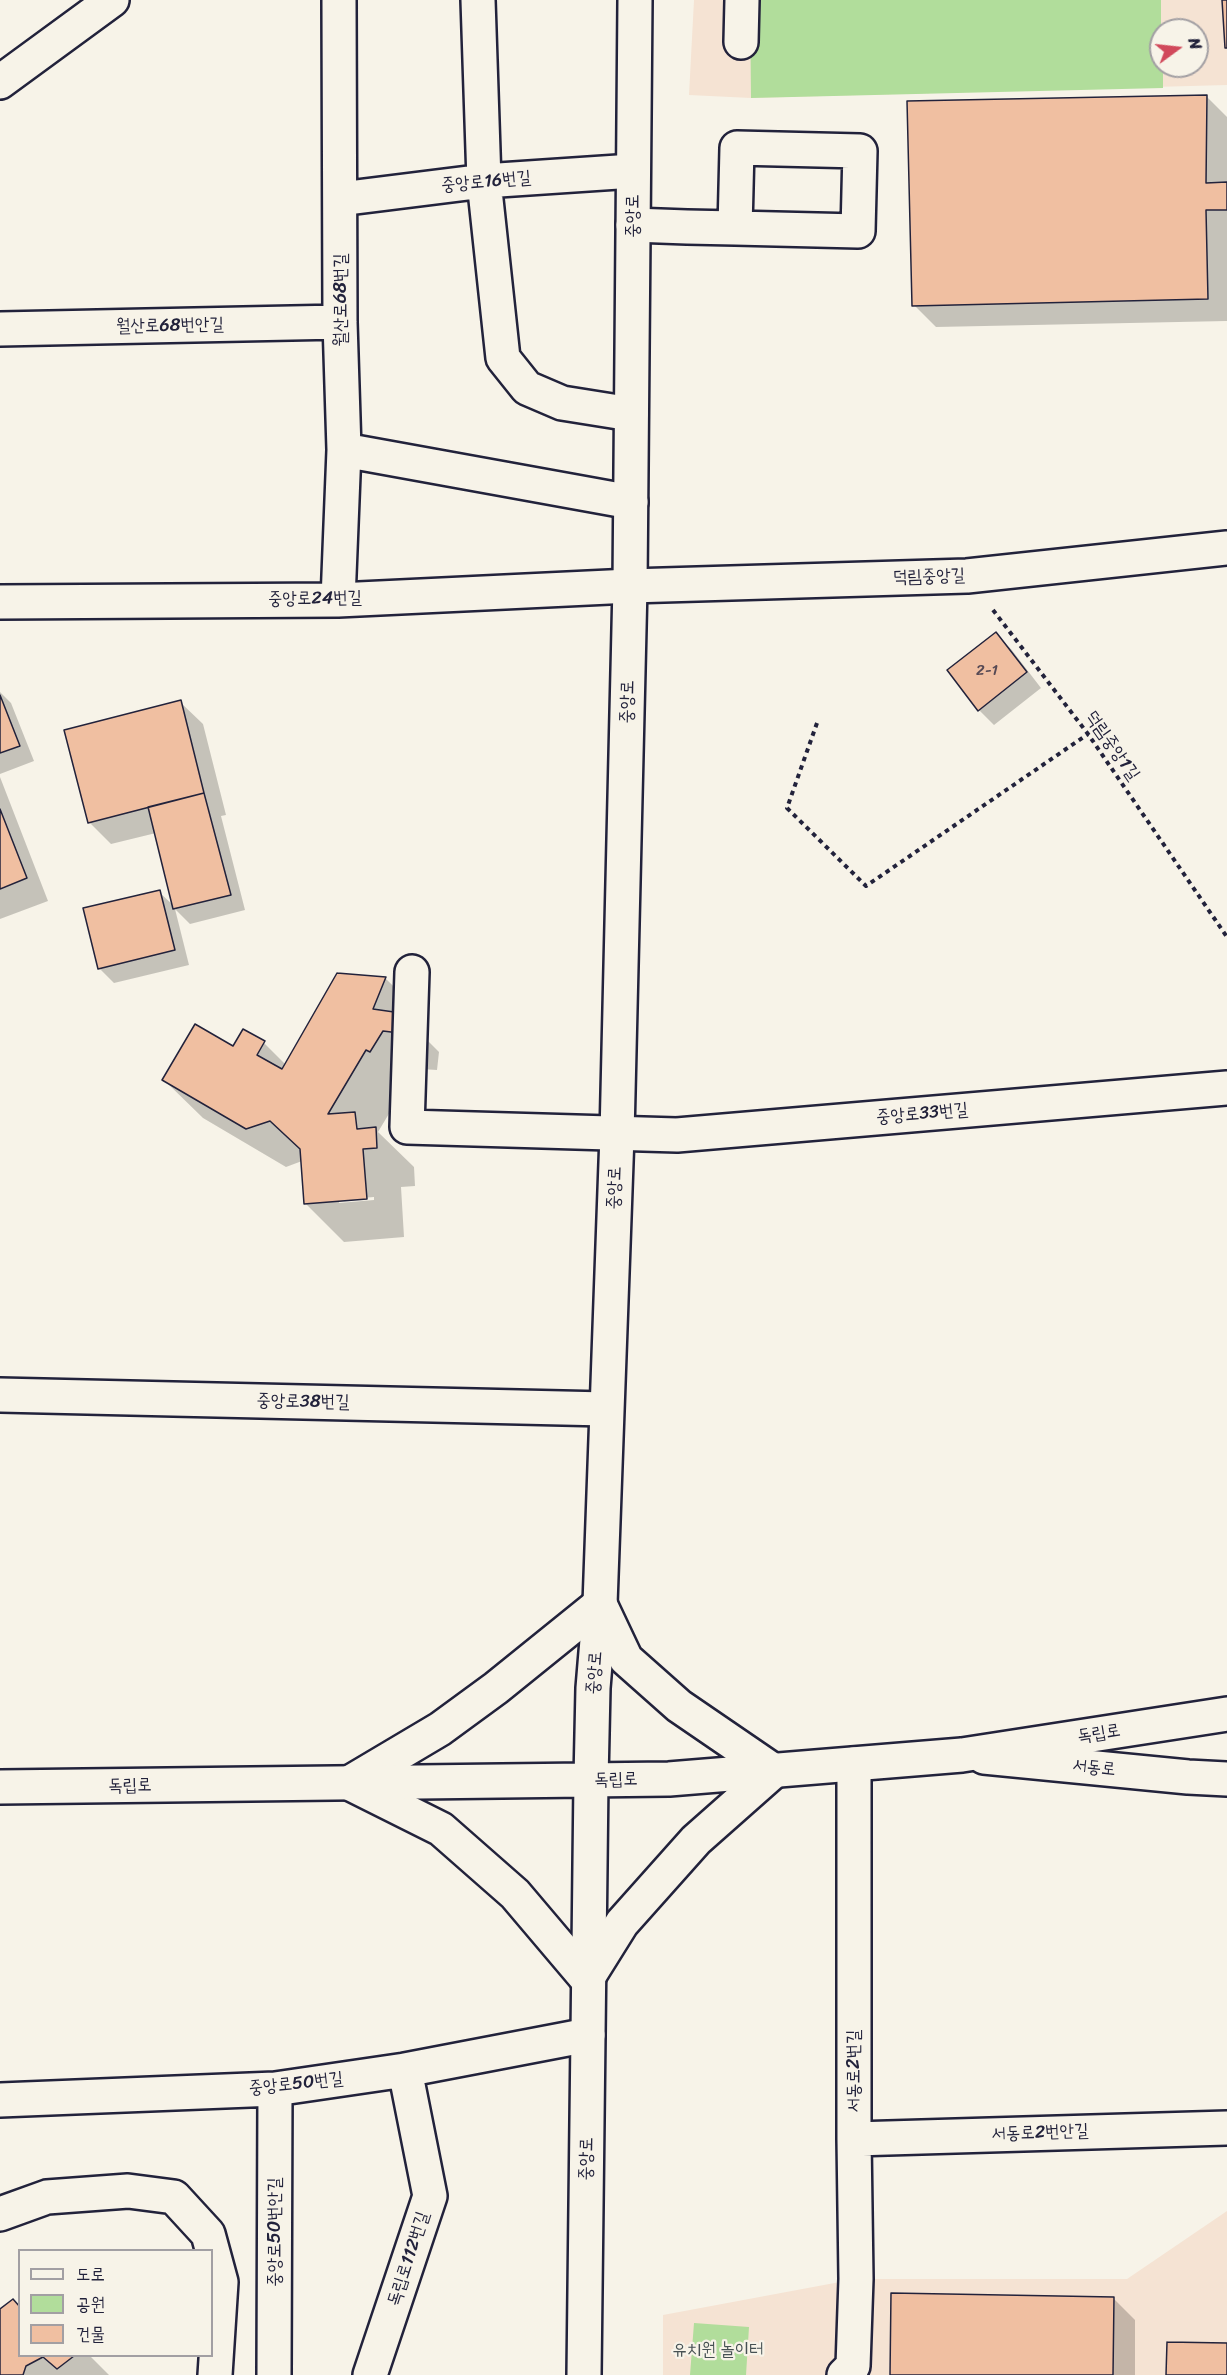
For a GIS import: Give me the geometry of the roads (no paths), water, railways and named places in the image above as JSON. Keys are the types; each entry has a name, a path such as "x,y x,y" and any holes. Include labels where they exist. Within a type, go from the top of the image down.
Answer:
{"street":[{"path":"0,81 112,0"},
{"name":"월산로68번길","path":"338,600 344,450 340,322 339,0"},
{"path":"478,0 484,181 502,358 527,388 562,403 631,414"},
{"name":"중앙로","path":"584,2375 587,1979 593,1688 600,1604 617,1135 630,586 635,0"},
{"path":"741,42 742,0"},
{"name":"중앙로16번길","path":"340,199 484,181 633,171"},
{"path":"633,225 735,228"},
{"name":"월산로68번안길","path":"0,329 340,322"},
{"path":"344,450 631,502"},
{"name":"덕림중앙길","path":"630,586 967,576 1227,548"},
{"name":"중앙로24번길","path":"0,602 338,600 630,586"},
{"name":"중앙로33번길","path":"412,972 407,1127 677,1135 1227,1088"},
{"name":"중앙로38번길","path":"0,1395 606,1409"},
{"path":"600,1604 626,1659 679,1706 774,1771 696,1840 622,1923 587,1979 515,1893 441,1829 349,1783 440,1729 496,1688 600,1604"},
{"name":"독립로","path":"0,1787 669,1779 962,1755 1227,1714"},
{"name":"서동로","path":"962,1755 1227,1779"},
{"name":"서동로2번길","path":"844,2375 853,2366 856,2279 854,1764"},
{"name":"중앙로50번길","path":"0,2100 275,2089 405,2070 588,2035"},
{"name":"독립로112번길","path":"370,2375 430,2196 405,2070"},
{"name":"중앙로50번안길","path":"274,2375 275,2089"},
{"name":"서동로2번안길","path":"854,2139 1227,2128"},
{"path":"0,2214 47,2197 128,2190 174,2197 208,2234 212,2249"},
{"path":"213,2252 221,2282 215,2375"}],"park label":[{"name":"유치원 놀이터","path":"718,2350"}]}
